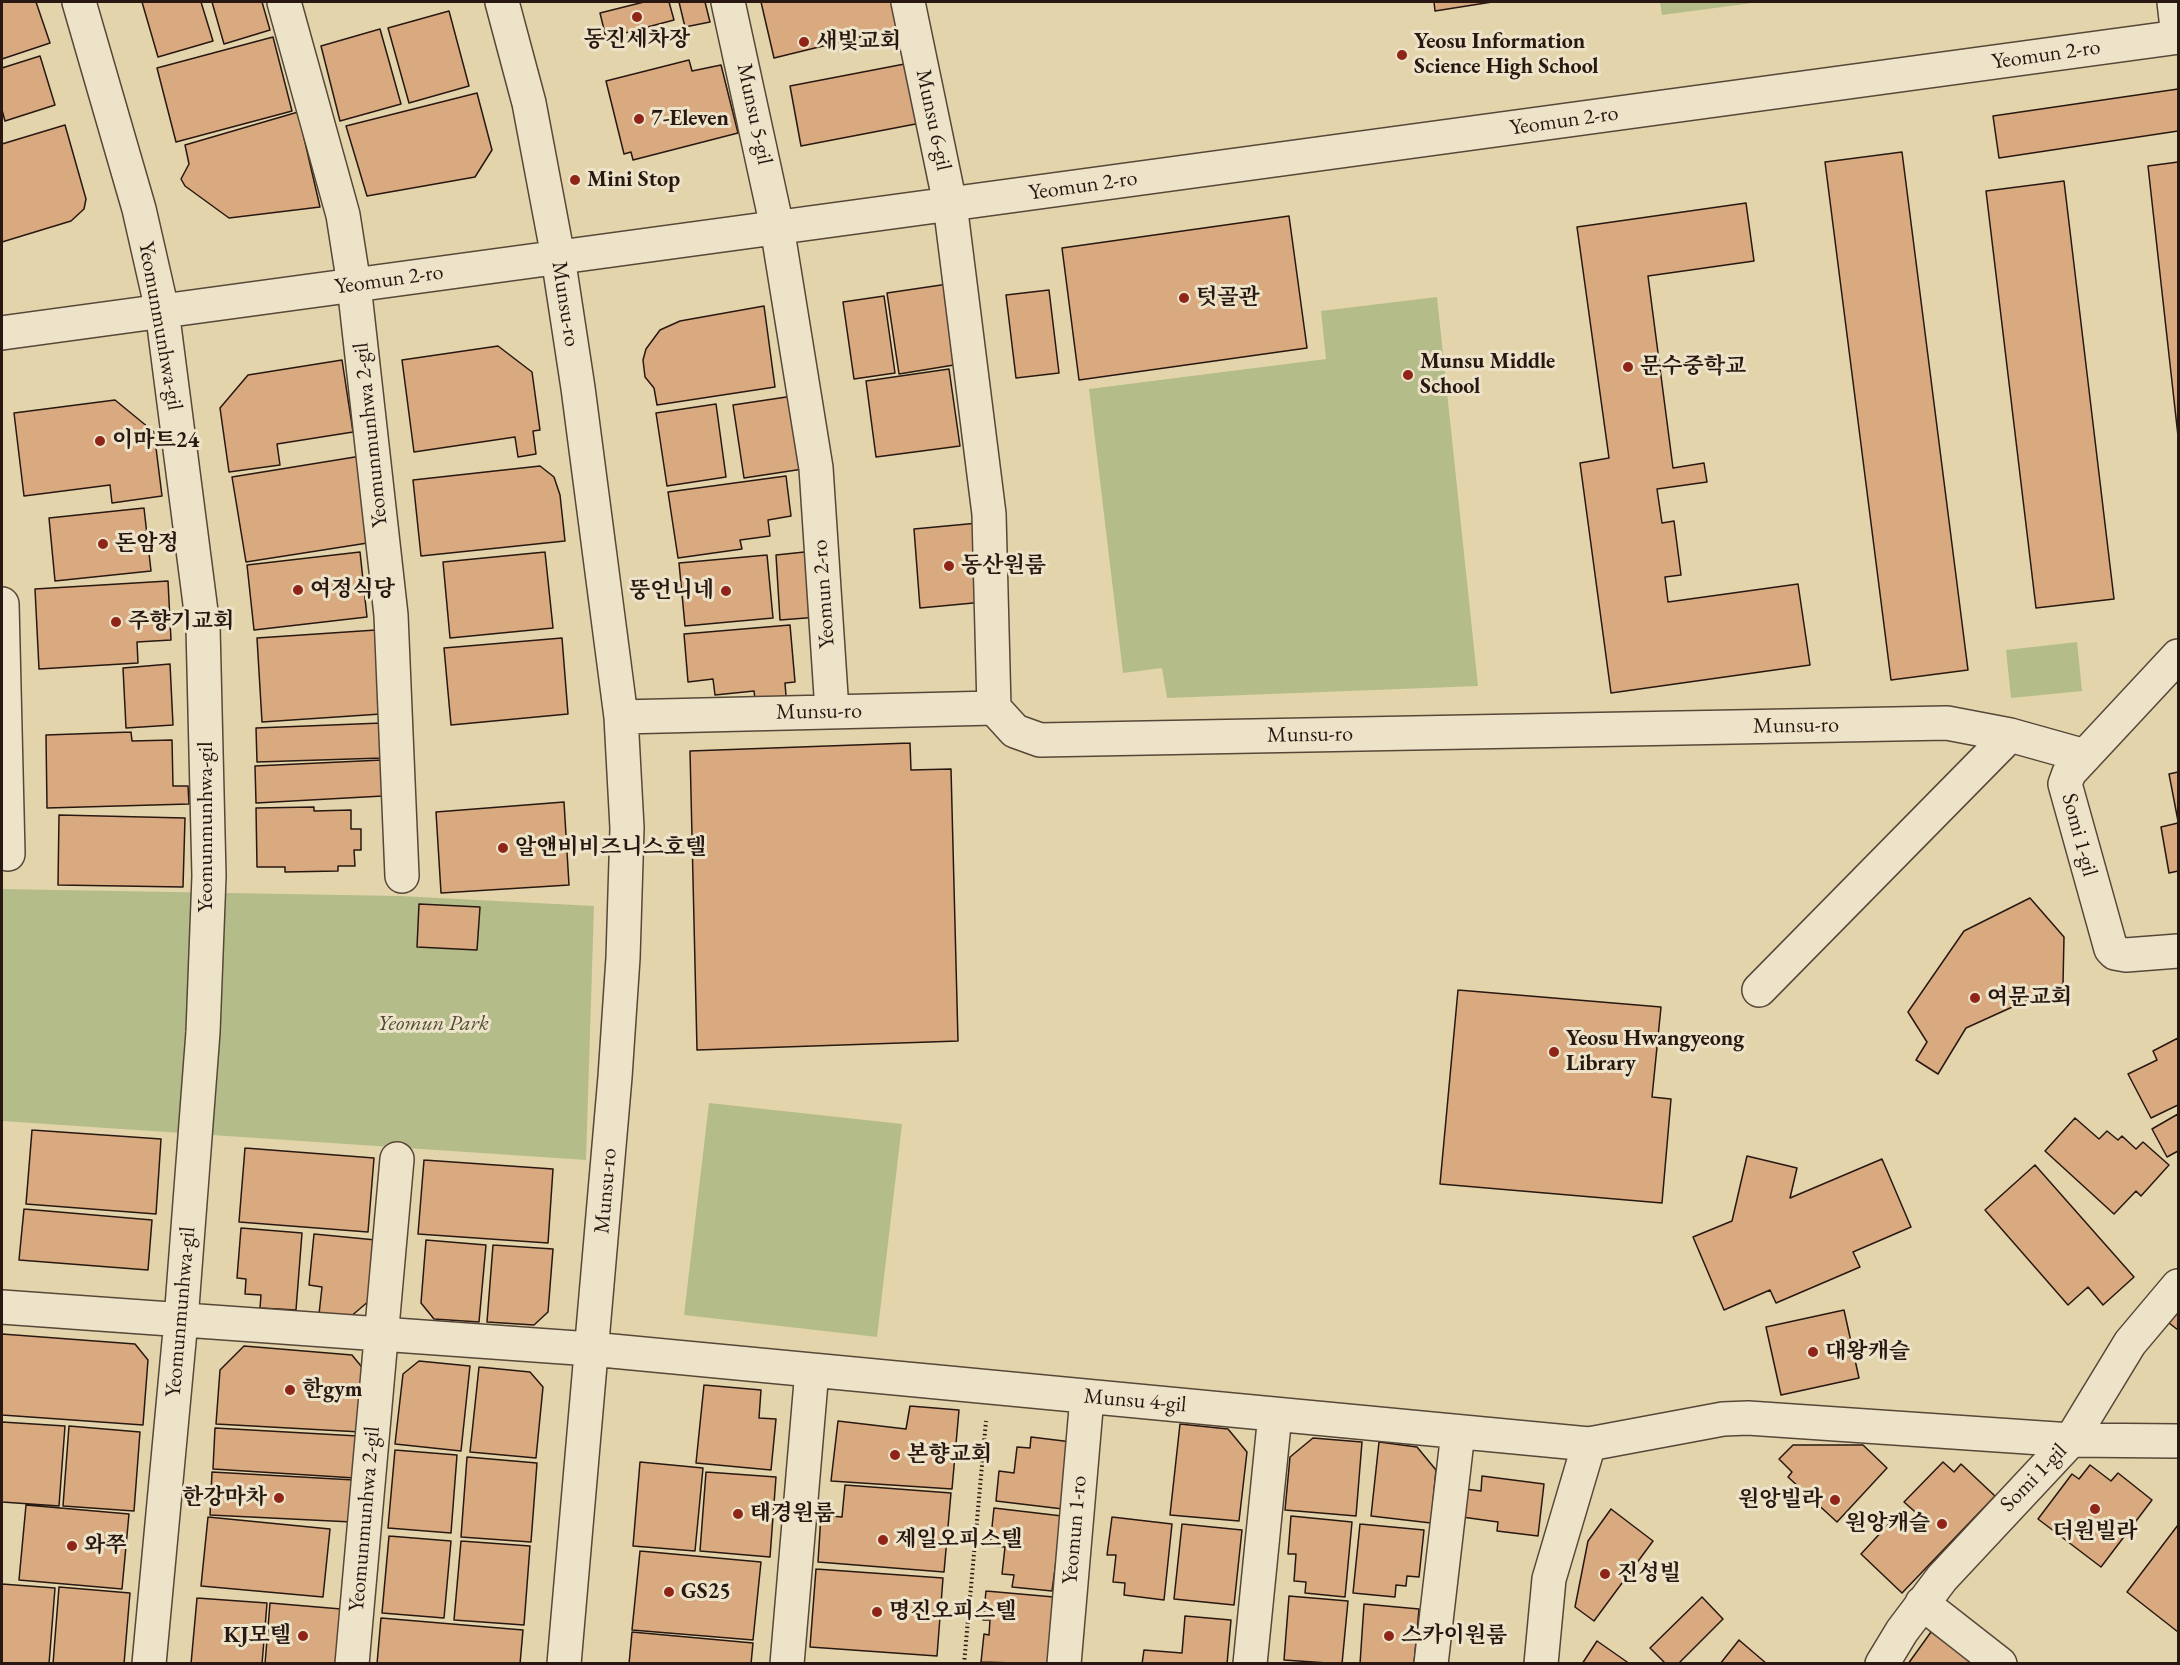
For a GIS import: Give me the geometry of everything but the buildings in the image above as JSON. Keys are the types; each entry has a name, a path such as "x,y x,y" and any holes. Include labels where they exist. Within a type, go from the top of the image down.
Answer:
{"street":[{"name":"Yeomunmunhwa-gil","path":"79,2 139,209 162,310 202,627 209,876 202,1032 181,1320 149,1664"},
{"name":"Yeomunmunhwa 2-gil","path":"284,2 343,215 354,285 391,615 402,876"},
{"name":"Munsu-ro","path":"502,2 529,103 558,257 598,531 621,717 627,828 623,958 607,1180 564,1664"},
{"name":"Munsu 5-gil","path":"728,2 777,227"},
{"name":"Munsu 6-gil","path":"908,2 950,204"},
{"path":"2174,2 2178,37"},
{"name":"Yeomun 2-ro","path":"2,333 2178,37"},
{"path":"950,204 989,514 994,708"},
{"name":"Yeomun 2-ro","path":"777,227 816,468 832,711"},
{"path":"2,604 8,854"},
{"name":"Somi 1-gil","path":"2178,656 2069,773 2065,787 2109,946 2115,953 2126,955 2178,951"},
{"name":"Munsu-ro","path":"621,717 994,708 1015,731 1040,740 1947,723 2010,735 2085,756"},
{"path":"1759,990 2010,735"},
{"name":"Yeomunmunhwa 2-gil","path":"352,1664 397,1159"},
{"name":"Somi 1-gil","path":"1882,1664 1922,1603 1975,1540 2071,1440 2130,1343 2178,1286"},
{"name":"Munsu 4-gil","path":"2,1307 591,1349 1589,1444 1723,1419 1748,1418 2071,1440 2178,1441"},
{"path":"787,1664 812,1370"},
{"name":"Yeomun 1-ro","path":"1064,1664 1087,1397"},
{"path":"1250,1664 1275,1414"},
{"path":"1431,1664 1458,1432"},
{"path":"1540,1664 1549,1580 1589,1444"},
{"path":"1922,1603 2000,1664"}],"path":[{"path":"964,1664 990,1388"}],"green space":[{"path":"1660,2 1760,2 1662,15"},
{"path":"1437,297 1478,686 1167,698 1162,668 1123,673 1089,389 1326,359 1321,311"},
{"path":"2077,642 2082,691 2011,698 2006,650"},
{"name":"Yeomun Park","path":"2,889 400,896 594,906 586,1160 2,1121"},
{"path":"709,1103 902,1124 877,1337 684,1315"}],"place":[{"name":"동진세차장","path":"637,17"},
{"name":"새빛교회","path":"804,42"},
{"name":"Yeosu Information Science High School","path":"1402,55"},
{"name":"7-Eleven","path":"639,119"},
{"name":"Mini Stop","path":"575,180"},
{"name":"텃골관","path":"1184,298"},
{"name":"문수중학교","path":"1628,367"},
{"name":"Munsu Middle School","path":"1408,375"},
{"name":"이마트24","path":"100,441"},
{"name":"돈암정","path":"103,544"},
{"name":"동산원룸","path":"949,566"},
{"name":"여정식당","path":"298,590"},
{"name":"뚱언니네","path":"726,591"},
{"name":"주향기교회","path":"116,622"},
{"name":"알앤비비즈니스호텔","path":"503,848"},
{"name":"여문교회","path":"1975,998"},
{"name":"Yeosu Hwangyeong Library","path":"1554,1052"},
{"name":"대왕캐슬","path":"1813,1352"},
{"name":"한gym","path":"290,1390"},
{"name":"본향교회","path":"895,1455"},
{"name":"한강마차","path":"279,1498"},
{"name":"원앙빌라","path":"1835,1500"},
{"name":"더원빌라","path":"2095,1509"},
{"name":"태경원룸","path":"738,1514"},
{"name":"원앙캐슬","path":"1942,1524"},
{"name":"제일오피스텔","path":"883,1540"},
{"name":"와쭈","path":"72,1546"},
{"name":"진성빌","path":"1605,1574"},
{"name":"GS25","path":"669,1592"},
{"name":"명진오피스텔","path":"877,1612"},
{"name":"KJ모텔","path":"303,1636"},
{"name":"스카이원룸","path":"1389,1636"}]}
